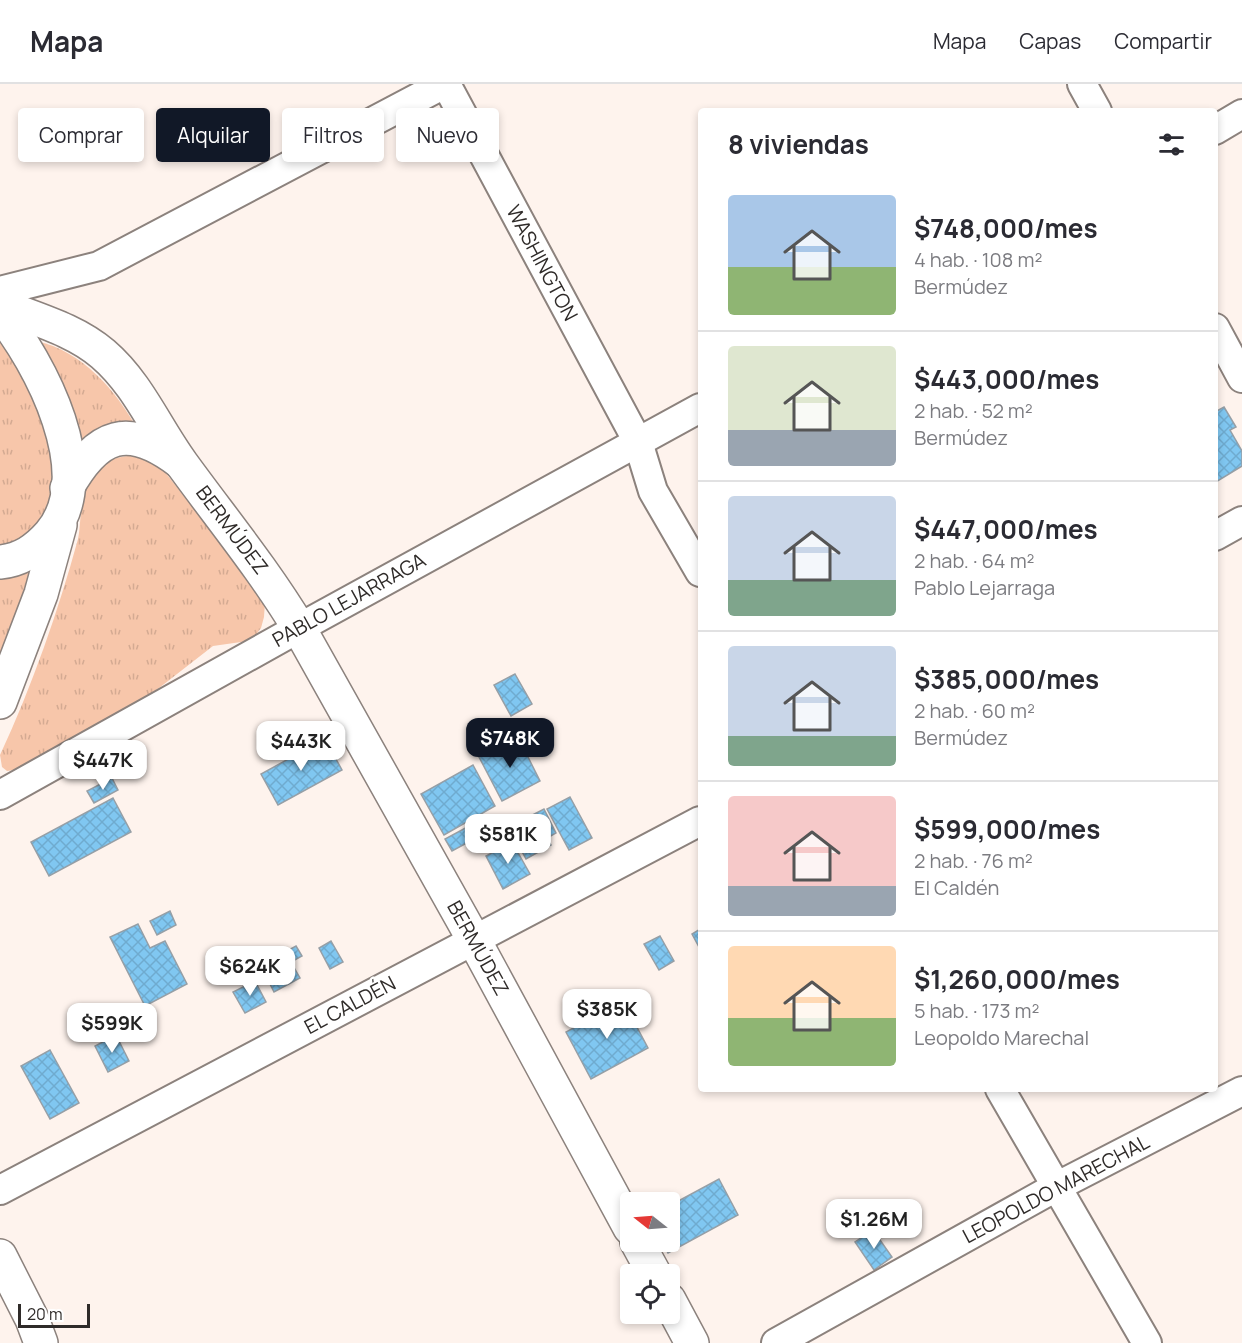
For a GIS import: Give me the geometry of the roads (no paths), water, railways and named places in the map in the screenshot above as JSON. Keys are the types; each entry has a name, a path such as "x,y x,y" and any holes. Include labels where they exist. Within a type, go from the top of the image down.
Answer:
{"main road":[{"name":"BERMÚDEZ","path":"0,305 80,338 119,368 134,387 181,462 245,546 299,627 474,940 620,1210"},
{"path":"0,313 29,355 52,399 66,444 68,467 65,499 53,555 41,594 0,702"},
{"name":"BERMÚDEZ","path":"0,562 26,556 37,548 56,527 78,469 101,445 116,439 135,438 164,450 181,462"},
{"path":"0,1256 42,1343"},
{"path":"680,1321 692,1343"}],"street":[{"path":"0,291 99,266 445,84"},
{"name":"WASHINGTON","path":"445,84 638,442 654,491 698,568"},
{"path":"1082,84 1094,108"},
{"path":"1218,128 1242,114"},
{"path":"1218,334 1242,378"},
{"name":"PABLO LEJARRAGA","path":"0,795 299,627 698,409"},
{"path":"1218,534 1242,521"},
{"name":"EL CALDÉN","path":"0,1190 698,822"},
{"name":"LEOPOLDO MARECHAL","path":"776,1343 1056,1187 1242,1091"},
{"path":"1002,1092 1147,1343"}]}
